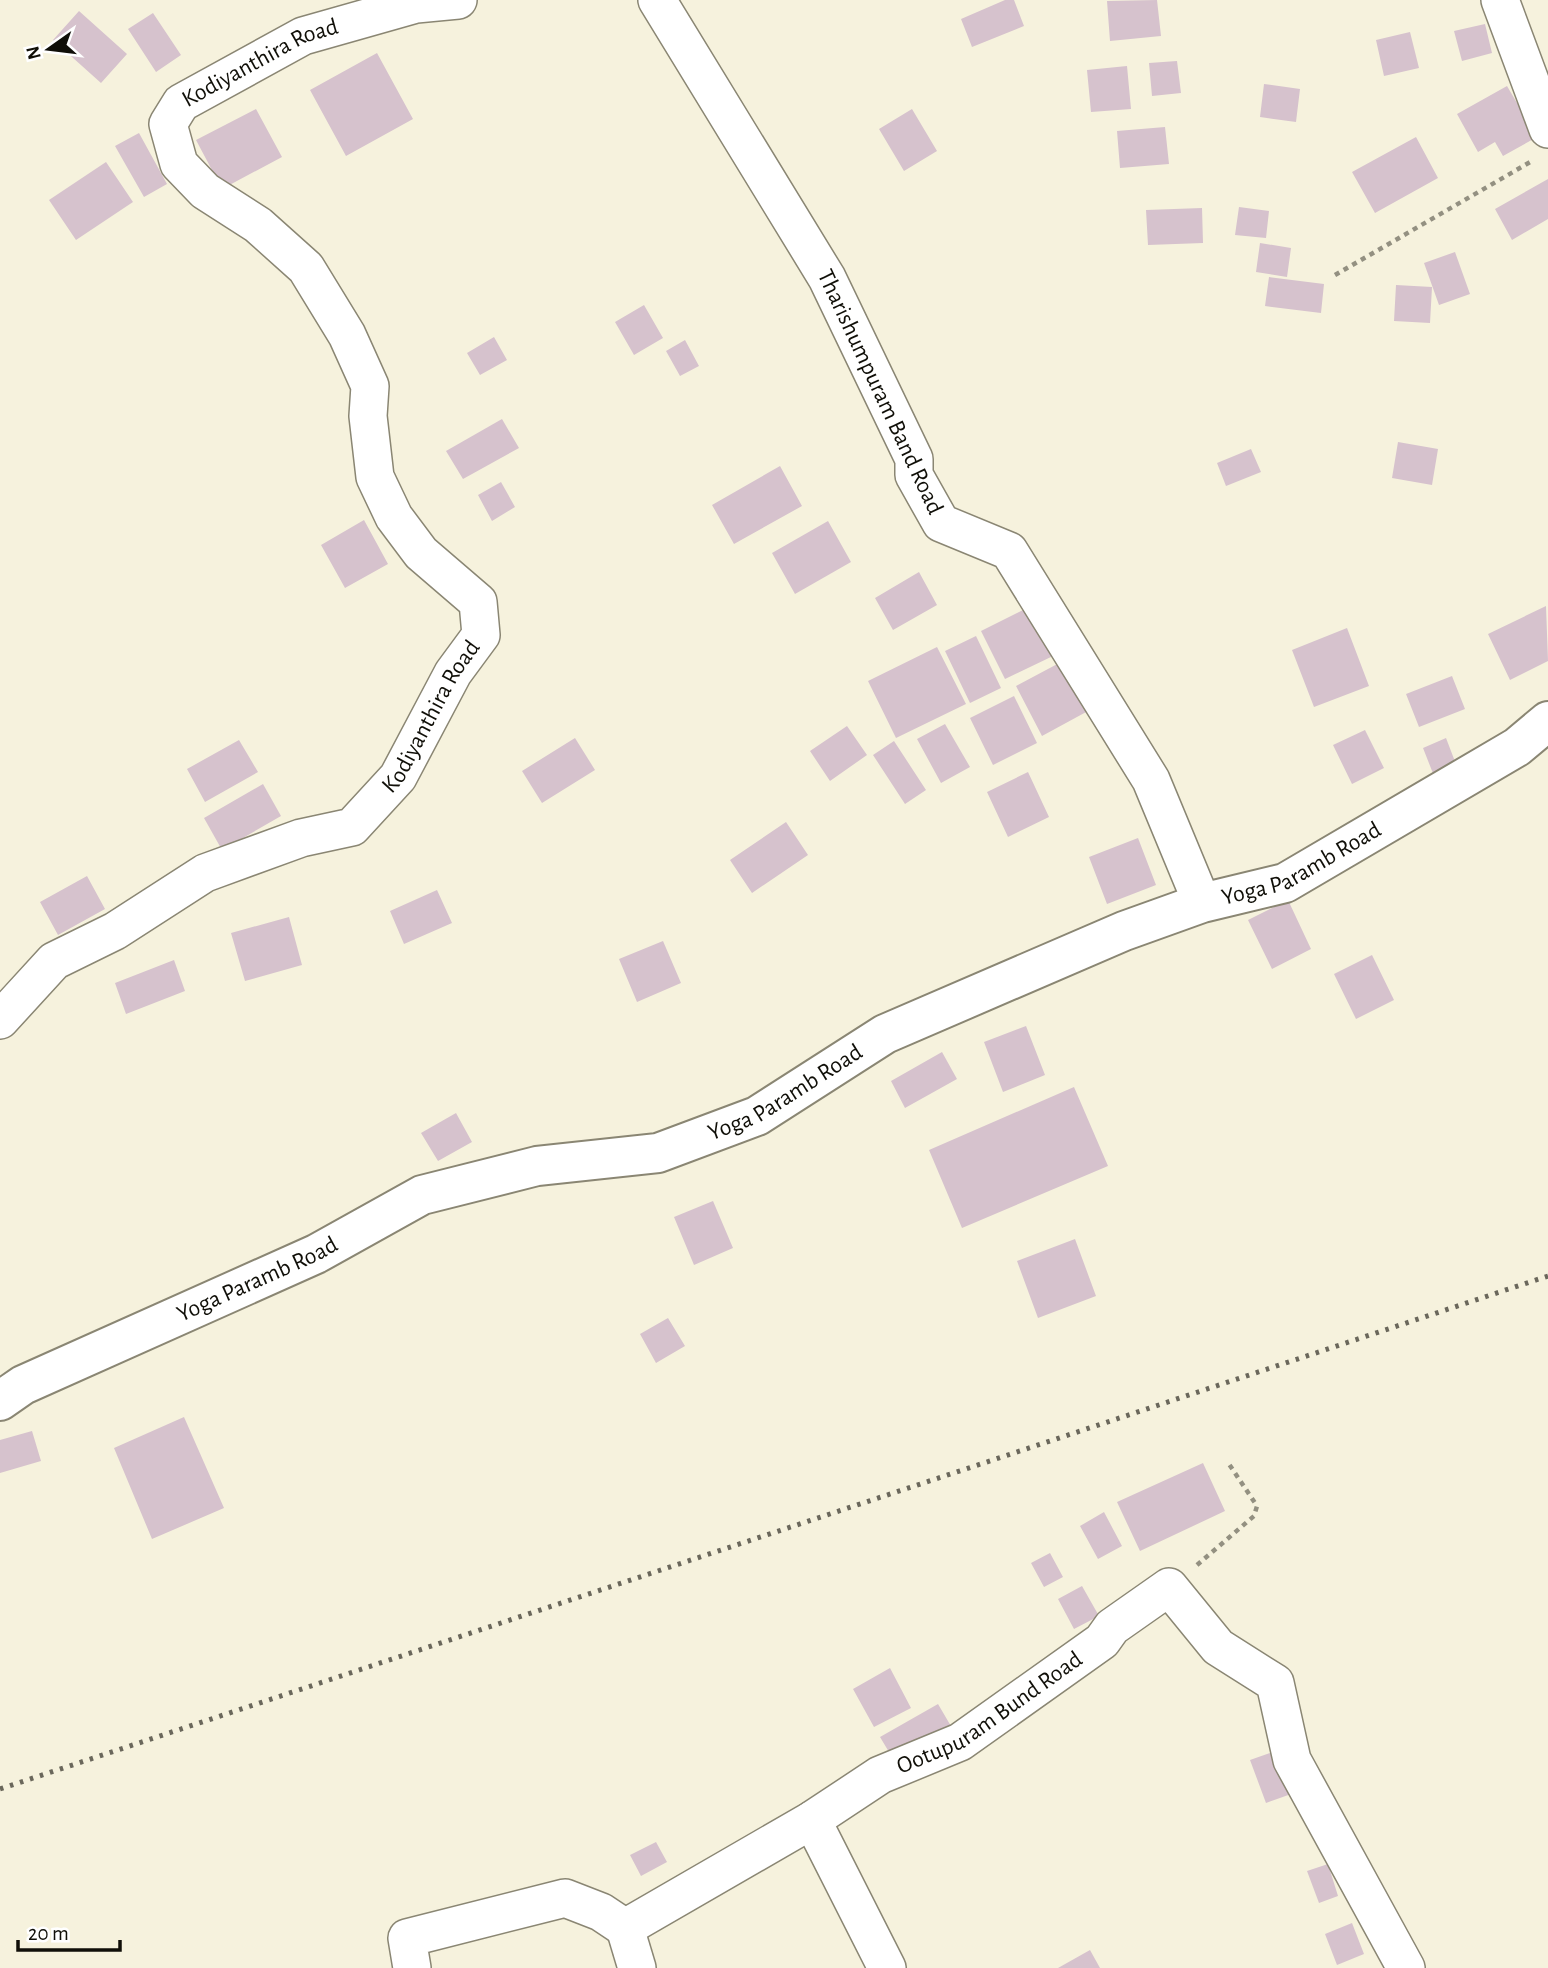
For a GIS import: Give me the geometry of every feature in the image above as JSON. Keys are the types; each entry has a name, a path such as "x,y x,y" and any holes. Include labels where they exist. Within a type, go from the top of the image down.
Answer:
{"street":[{"name":"Kodiyanthira Road","path":"0,1020 54,961 115,930 205,873 301,838 352,827 398,777 453,673 481,635 478,602 421,553 394,517 375,477 368,416 370,386 333,313 306,268 258,225 205,191 178,164 168,124 181,103 303,36 416,4 458,0"},
{"name":"Tharishumpuram Band Road","path":"657,0 827,278 914,459 914,475 941,523 1009,551 1151,780 1202,903"},
{"path":"1500,0 1543,143"},
{"name":"Yoga Paramb Road","path":"0,1401 23,1385 316,1254 422,1195 537,1166 658,1153 757,1116 885,1034 1043,964 1202,903 1285,883 1517,747 1548,721"},
{"path":"1169,1587 1218,1647 1275,1683 1292,1760 1406,1968"},
{"name":"Ootupuram Bund Road","path":"625,1928 812,1820 880,1775 960,1742 1102,1641 1112,1628 1169,1587"},
{"path":"812,1820 887,1968"},
{"path":"412,1968 407,1938 565,1898 601,1912 625,1928 638,1968"}],"path":[{"path":"1335,275 1543,143"},
{"path":"1169,1587 1254,1516 1257,1506 1229,1464"}],"building":[{"path":"1005,0 1014,0 1024,26 972,47 961,19"},
{"path":"1157,0 1161,36 1110,41 1107,1"},
{"path":"79,11 127,54 101,83 53,40"},
{"path":"153,13 181,55 156,72 128,29"},
{"path":"1485,24 1492,53 1462,61 1454,31"},
{"path":"1410,32 1419,68 1384,76 1376,40"},
{"path":"377,53 413,119 346,156 310,90"},
{"path":"1177,61 1181,93 1152,96 1149,63"},
{"path":"1127,66 1131,109 1091,112 1087,70"},
{"path":"1264,84 1300,89 1296,122 1260,117"},
{"path":"1507,86 1537,137 1503,156 1495,142 1478,152 1457,114"},
{"path":"256,109 282,157 222,189 196,140"},
{"path":"912,109 937,151 904,171 879,129"},
{"path":"1165,127 1169,164 1120,168 1117,131"},
{"path":"139,133 167,184 144,197 115,146"},
{"path":"1416,137 1438,178 1375,213 1352,172"},
{"path":"106,162 133,202 76,240 49,200"},
{"path":"1548,179 1548,219 1512,240 1495,209"},
{"path":"1239,207 1269,211 1266,238 1235,235"},
{"path":"1202,208 1203,243 1148,245 1146,210"},
{"path":"1260,243 1291,248 1287,277 1256,272"},
{"path":"1455,252 1470,294 1439,305 1424,263"},
{"path":"1269,277 1324,284 1321,313 1265,306"},
{"path":"1396,285 1432,287 1430,323 1394,321"},
{"path":"644,305 663,338 634,355 615,322"},
{"path":"494,337 507,360 480,375 467,353"},
{"path":"685,340 699,366 680,376 666,351"},
{"path":"502,419 519,448 463,479 446,451"},
{"path":"1398,442 1438,449 1432,485 1392,478"},
{"path":"1251,449 1261,472 1226,486 1217,463"},
{"path":"780,466 802,506 734,544 712,505"},
{"path":"501,482 515,507 492,521 478,495"},
{"path":"364,520 388,564 345,588 321,545"},
{"path":"828,521 851,562 795,594 772,553"},
{"path":"919,572 937,605 893,630 875,598"},
{"path":"1546,606 1548,661 1510,680 1488,634"},
{"path":"1029,607 1053,656 1005,679 981,631"},
{"path":"1347,628 1369,686 1314,707 1292,650"},
{"path":"976,636 1001,688 970,703 945,651"},
{"path":"937,647 966,704 896,738 868,681"},
{"path":"1063,661 1088,711 1042,736 1016,686"},
{"path":"1452,676 1465,709 1419,727 1406,694"},
{"path":"1014,696 1037,743 993,765 970,718"},
{"path":"945,724 970,767 941,783 917,739"},
{"path":"847,726 867,755 830,781 810,751"},
{"path":"1365,730 1384,768 1352,784 1333,745"},
{"path":"575,738 595,770 542,803 522,771"},
{"path":"1446,738 1459,772 1436,781 1423,748"},
{"path":"239,740 258,772 205,802 187,769"},
{"path":"894,741 926,790 905,804 873,755"},
{"path":"1028,772 1049,817 1008,837 987,792"},
{"path":"263,784 281,816 222,850 204,818"},
{"path":"786,822 808,855 752,893 730,860"},
{"path":"1138,838 1156,885 1107,904 1089,857"},
{"path":"87,876 105,909 58,935 40,902"},
{"path":"437,890 452,923 404,944 390,911"},
{"path":"1288,900 1311,949 1272,969 1248,920"},
{"path":"289,917 302,965 245,981 231,933"},
{"path":"663,941 681,983 637,1002 619,959"},
{"path":"1372,955 1394,1000 1356,1019 1334,974"},
{"path":"174,960 185,991 126,1014 115,983"},
{"path":"1026,1026 1045,1075 1003,1092 984,1042"},
{"path":"942,1052 957,1079 905,1108 891,1081"},
{"path":"1074,1087 1108,1166 962,1228 929,1150"},
{"path":"456,1113 472,1142 438,1161 421,1133"},
{"path":"713,1201 733,1248 694,1265 674,1217"},
{"path":"1075,1239 1096,1296 1038,1318 1017,1261"},
{"path":"668,1318 685,1346 656,1363 640,1334"},
{"path":"184,1417 224,1508 152,1539 114,1448"},
{"path":"32,1431 41,1461 0,1473 0,1440"},
{"path":"1203,1463 1225,1511 1140,1551 1117,1502"},
{"path":"1104,1512 1122,1546 1098,1559 1080,1526"},
{"path":"1050,1553 1063,1577 1044,1587 1031,1563"},
{"path":"1082,1586 1099,1616 1074,1629 1058,1599"},
{"path":"890,1668 911,1708 874,1727 853,1689"},
{"path":"938,1704 955,1733 892,1757 880,1737"},
{"path":"1278,1750 1294,1793 1266,1803 1250,1760"},
{"path":"656,1842 667,1862 641,1876 630,1855"},
{"path":"1328,1864 1338,1896 1319,1903 1307,1871"},
{"path":"1352,1923 1364,1954 1337,1965 1325,1934"},
{"path":"1090,1950 1100,1968 1058,1968"}],"railway":[{"path":"0,1789 1548,1276"}]}
